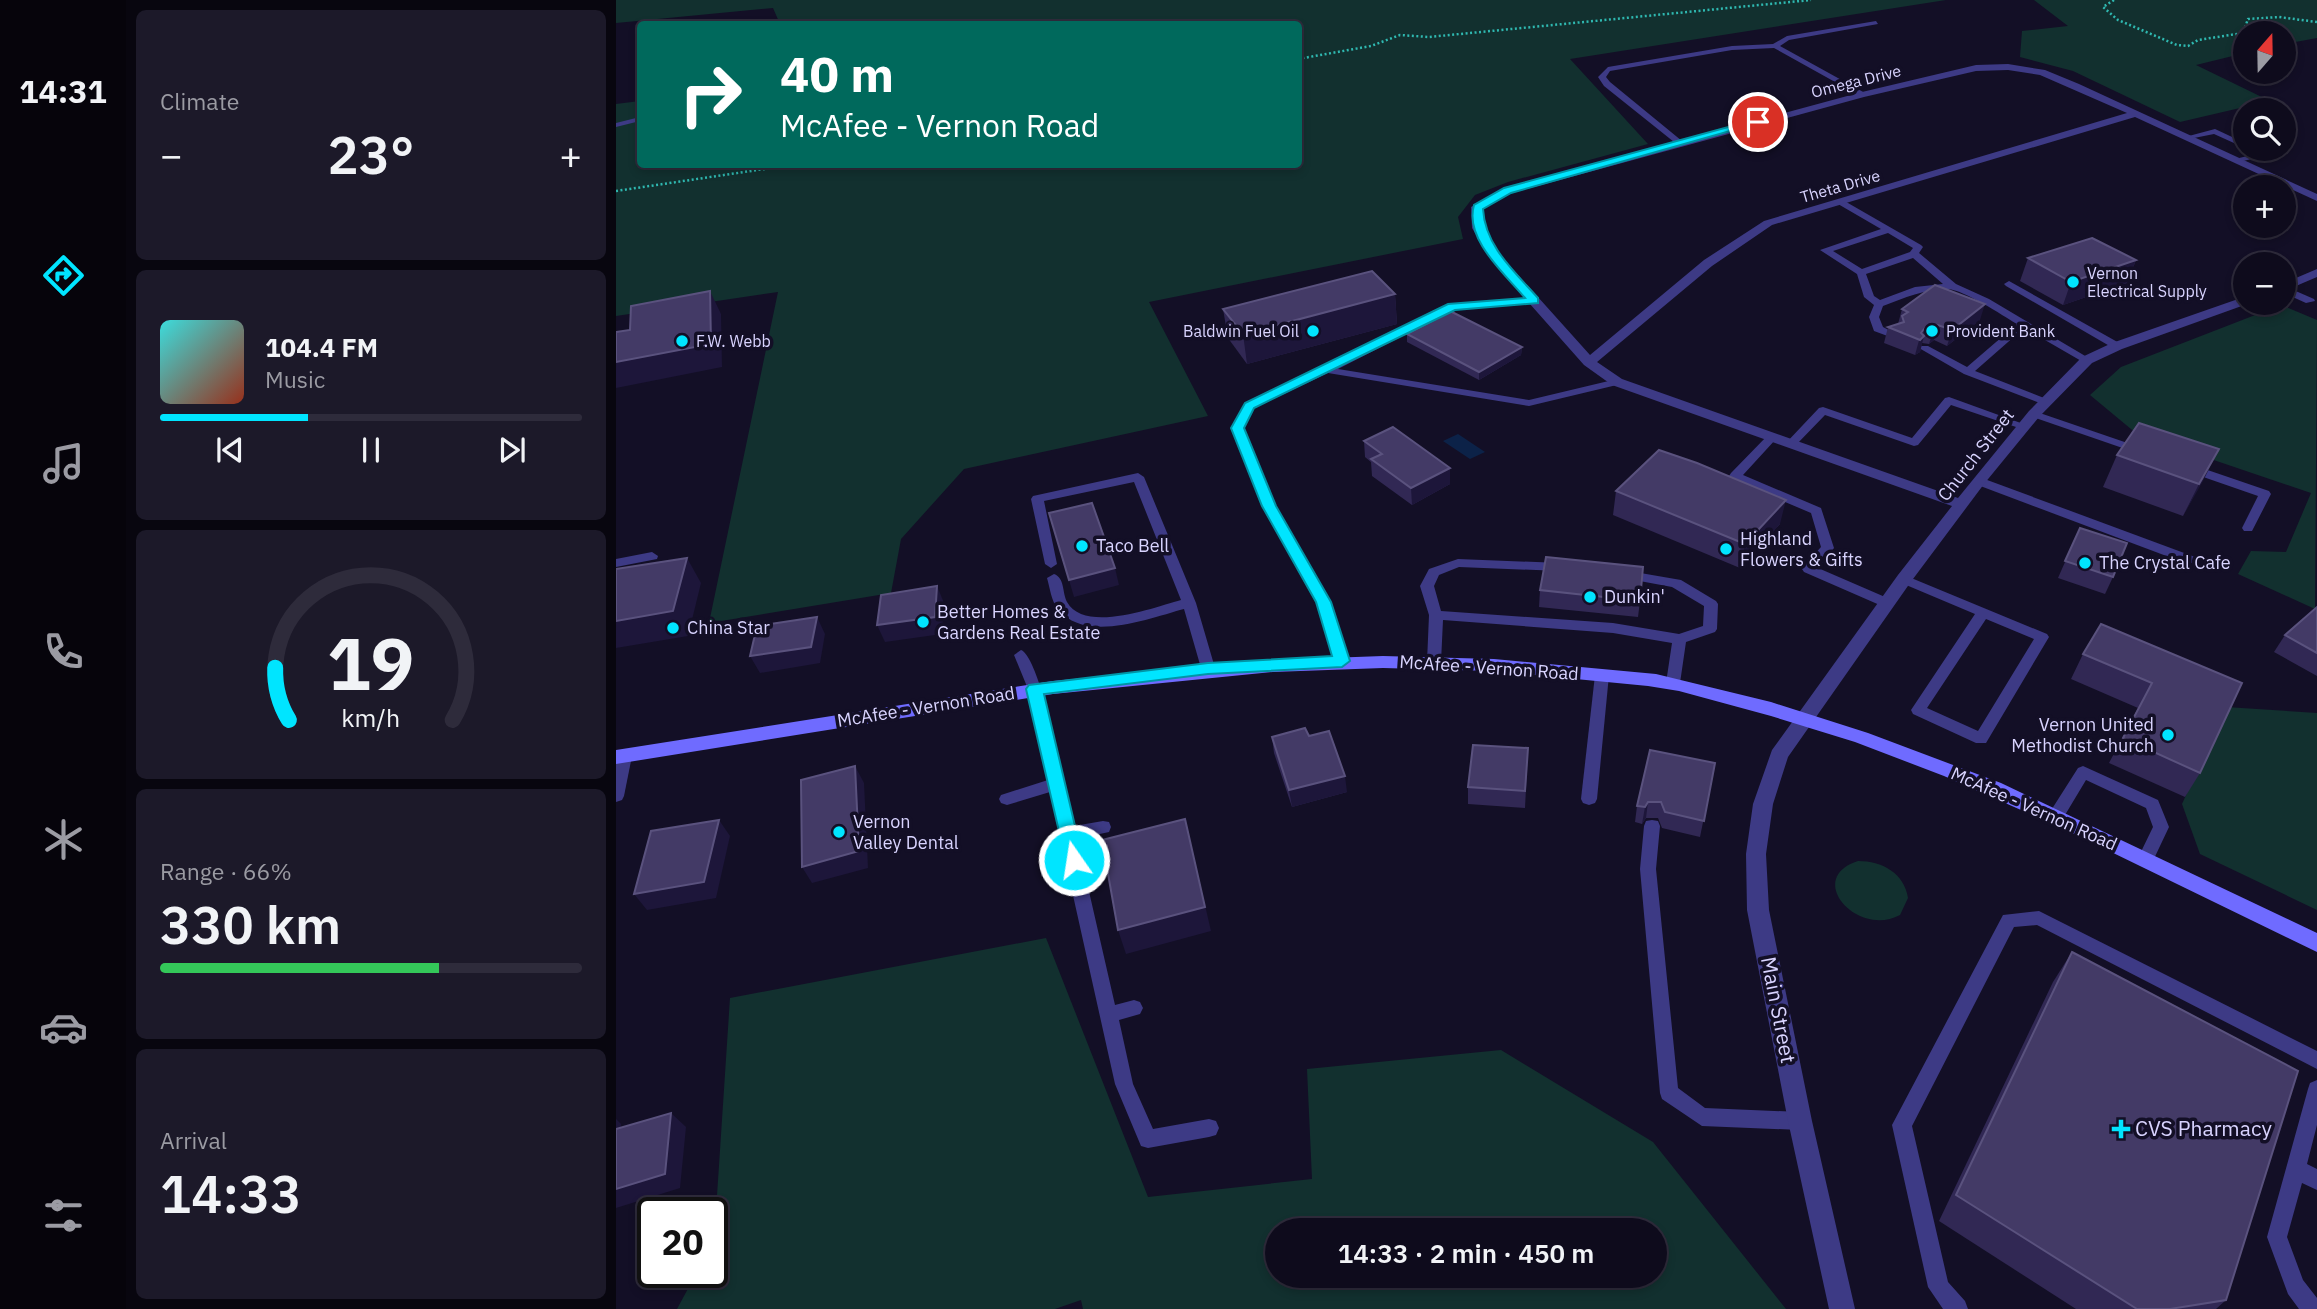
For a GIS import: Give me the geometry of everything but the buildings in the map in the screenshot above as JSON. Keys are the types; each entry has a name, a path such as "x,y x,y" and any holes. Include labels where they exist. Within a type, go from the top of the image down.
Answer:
{"main road":[{"name":"McAfee - Vernon Road","path":"620,757 1035,689 1208,668 1342,661 1434,662 1539,668 1673,684 1805,718 1902,751 2056,816 2317,943"}],"street":[{"name":"Omega Drive","path":"1961,504 1617,382 1589,362 1496,258 1478,228 1477,207 1508,191 1679,143 1976,68 2008,67 2042,72 2139,113 2233,159"},
{"name":"Theta Drive","path":"1589,362 1708,262 1768,223 2139,113"},
{"name":"Omega Drive","path":"2238,161 2317,198"},
{"path":"2296,283 2317,273"},
{"name":"Church Street","path":"1805,718 1904,579 1979,481 2023,426 2087,360 2117,346 2233,305"},
{"name":"Main Street","path":"1805,718 1779,755 1763,804 1756,854 1758,910 1800,1121 1842,1309"}],"lane":[{"path":"1679,143 1607,84 1602,77 1608,68 1732,48 1774,46 1787,38 1876,23"},
{"path":"1774,46 1862,95"},
{"path":"616,125 637,121"},
{"path":"2189,137 2215,131 2233,140"},
{"path":"1841,202 1918,247 1914,254 1861,273"},
{"path":"1879,304 1869,297 1861,273 1825,250 1889,230"},
{"path":"1914,254 1952,286 2087,360"},
{"path":"2009,284 2117,346"},
{"path":"1894,335 1878,329 1874,317 1879,304 1919,289 1952,286"},
{"path":"2296,294 2310,301"},
{"path":"1342,661 1324,602 1269,506 1238,428 1249,406 1452,306 1534,300"},
{"path":"1968,372 2023,324"},
{"path":"1924,348 1968,372 2045,402"},
{"path":"1326,370 1529,403 1617,382"},
{"path":"1791,443 1823,410 1913,443 1949,400 2023,426"},
{"path":"2034,414 2149,454"},
{"path":"1772,437 1734,476 1817,510 1828,548 1809,569 1887,603"},
{"path":"2175,463 2264,494 2248,528"},
{"path":"1189,603 1103,624 1078,621 1062,606 1037,499 1138,477 1189,603 1208,668"},
{"path":"1979,481 2190,560"},
{"path":"616,563 652,556"},
{"path":"1434,662 1436,615 1427,586 1434,572 1458,563 1570,568"},
{"path":"1436,615 1613,628 1679,639 1710,629 1711,604 1676,583 1609,573"},
{"path":"1904,579 1983,612 2042,637 1981,739 1918,710 1983,612"},
{"path":"1673,684 1679,639"},
{"path":"1021,655 1035,689 1124,1084 1148,1139 1209,1128"},
{"path":"1589,799 1602,675"},
{"path":"616,796 620,757"},
{"path":"2056,816 2083,772 2152,804 2161,827 2145,860"},
{"path":"1007,799 1056,784"},
{"path":"1652,826 1648,869 1669,1093 1702,1117 1800,1121"},
{"path":"1068,834 1103,827"},
{"path":"1957,1309 1939,1287 1902,1125 2009,920 2039,918 2317,1060"},
{"path":"1108,1015 1134,1008"},
{"path":"2312,1309 2295,1287 2277,1237 2317,1089"},
{"path":"2294,1168 2317,1180"}],"path":[{"path":"1302,58 1371,46 1400,35 1429,37 1811,0"},
{"path":"2114,0 2103,7 2118,20 2177,45 2188,46 2198,40 2243,33 2248,19 2279,17 2317,22"},
{"path":"616,191 775,168"}],"green space":[{"path":"616,0 1946,0 1570,59 1648,144 1508,182 1475,195 1458,217 1463,239 1149,302 1208,416 964,469 901,539 891,593 709,623 778,292 616,316 616,104 637,101 637,168 1302,168 1302,21 779,21 773,8 616,23"},
{"path":"2034,0 2317,0 2317,38 2296,42 2296,21 2233,21 2233,56 2196,65 2264,98 2233,98 2233,110 2180,122 2073,71 2020,57 2022,31 2068,26"},
{"path":"2296,311 2317,320 2315,609 2238,574 2251,551 2286,552 2311,493 2137,434 2090,395 2121,367 2255,315 2296,315"},
{"path":"2226,707 2317,713 2317,910 2200,854 2182,804"},
{"path":"1858,861 1875,863 1897,875 1908,898 1900,915 1884,920 1868,919 1854,913 1843,903 1836,892 1836,880 1843,869"},
{"path":"1046,938 1148,1197 1312,1179 1307,1069 1501,1050 1653,1142 1786,1309 1083,1309 1081,1300 1055,1309 677,1309 688,1288 728,1288 728,1197 717,1197 730,998"}],"water":[{"path":"1458,434 1485,452 1470,459 1443,441"}],"place":[{"name":"Vernon Electrical Supply","path":"2073,282"},
{"name":"Baldwin Fuel Oil","path":"1313,331"},
{"name":"Provident Bank","path":"1932,331"},
{"name":"F.W. Webb","path":"682,341"},
{"name":"Taco Bell","path":"1082,546"},
{"name":"Highland Flowers & Gifts","path":"1726,549"},
{"name":"The Crystal Cafe","path":"2085,563"},
{"name":"Dunkin'","path":"1590,597"},
{"name":"Better Homes & Gardens Real Estate","path":"923,622"},
{"name":"China Star","path":"673,628"},
{"name":"Vernon United Methodist Church","path":"2168,735"},
{"name":"Vernon Valley Dental","path":"839,832"},
{"name":"CVS Pharmacy","path":"2121,1129"}],"route":[{"path":"1074,860 1035,689 1208,668 1342,661 1324,602 1269,506 1238,428 1249,406 1293,387 1452,306 1534,300 1496,258 1478,228 1477,207 1508,191 1758,122"}]}
